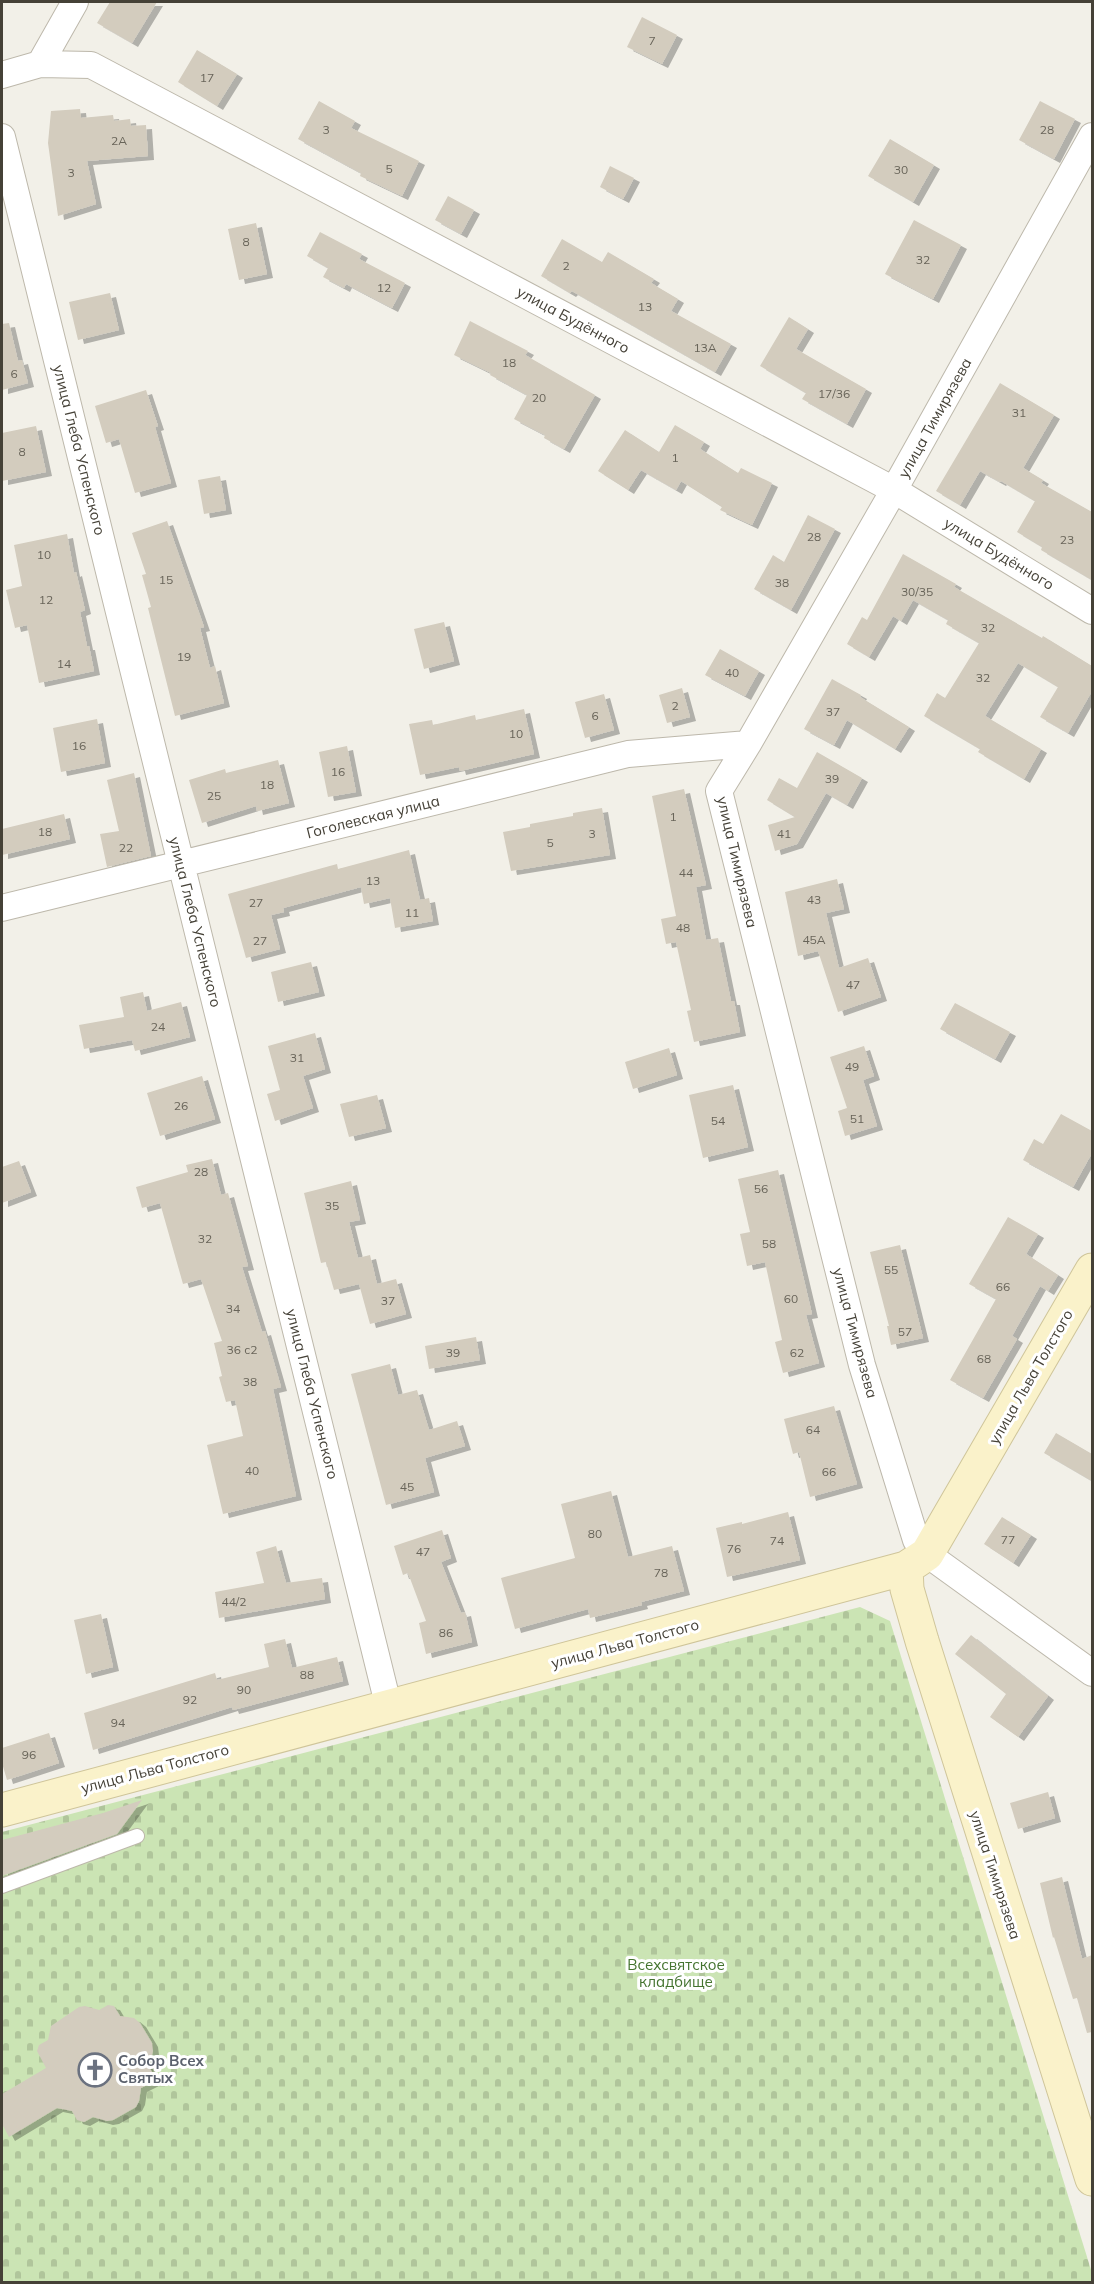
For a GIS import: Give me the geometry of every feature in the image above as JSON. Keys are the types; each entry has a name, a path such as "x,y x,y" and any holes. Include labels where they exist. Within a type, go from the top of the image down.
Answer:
{"street":[{"path":"40,64 75,2"},
{"name":"улица Будённого","path":"2,75 40,64 91,65 894,490 1092,611"},
{"name":"улица Тимирязева","path":"1092,135 894,490 748,744 718,791 862,1365 916,1540 916,1561 906,1589 1092,2179"},
{"name":"улица Глеба Успенского","path":"2,137 389,1708"},
{"name":"Гоголевская улица","path":"2,908 628,754 748,744"},
{"name":"улица Льва Толстого","path":"2,1810 389,1708 916,1561 1092,1270"},
{"path":"916,1561 1092,1673"}],"lane":[{"path":"2,1886 136,1836"}],"green space":[{"name":"Всехсвятское кладбище","path":"860,1607 890,1621 1092,2273 1092,2282 2,2282 2,1832"}],"building":[{"path":"110,2 157,2 132,43 97,23"},
{"path":"642,17 677,35 662,64 627,47"},
{"path":"197,50 237,74 217,106 178,82"},
{"path":"319,101 355,121 351,128 419,161 402,196 360,176 361,173 298,139"},
{"path":"1040,101 1075,119 1054,159 1019,140"},
{"path":"80,109 81,118 113,115 114,121 130,119 131,126 146,125 148,156 87,161 96,204 58,216 48,143 51,111"},
{"path":"890,139 934,165 913,202 868,176"},
{"path":"610,166 634,178 623,199 600,187"},
{"path":"448,196 474,210 461,234 435,220"},
{"path":"914,220 961,245 933,299 885,274"},
{"path":"256,223 267,274 239,280 228,229"},
{"path":"320,232 362,254 359,259 405,283 392,308 346,284 344,288 323,277 328,268 307,256"},
{"path":"562,239 602,262 608,252 654,279 651,283 678,299 671,311 731,344 715,372 572,291 570,293 541,276"},
{"path":"110,293 119,330 78,340 69,302"},
{"path":"789,317 808,329 796,349 866,389 847,424 802,399 806,393 760,366"},
{"path":"470,321 528,351 525,355 595,395 564,449 544,438 545,435 514,419 527,395 490,375 491,373 454,355"},
{"path":"9,323 18,361 22,360 28,383 2,390 2,324"},
{"path":"1000,383 1054,415 1023,468 1043,480 1041,483 1092,512 1092,580 1041,550 1042,547 1017,532 1035,501 1001,481 980,471 960,505 936,491"},
{"path":"146,390 158,426 155,427 171,483 135,493 119,439 106,443 95,406"},
{"path":"675,425 704,442 700,449 738,473 741,468 772,483 752,525 720,510 722,507 681,481 676,490 641,470 628,490 598,471 625,430 659,452"},
{"path":"36,426 46,472 2,481 2,433"},
{"path":"220,476 226,510 204,514 198,480"},
{"path":"808,515 835,529 791,610 754,589 773,555 784,562"},
{"path":"167,521 204,627 200,628 210,668 215,666 224,703 175,716 148,608 151,607 142,575 146,574 132,533"},
{"path":"67,534 74,573 76,572 85,610 80,612 94,671 39,683 27,625 15,628 6,590 22,586 14,545"},
{"path":"903,554 956,584 954,587 1092,666 1092,691 1068,733 1040,717 1058,687 1018,663 985,716 1041,749 1024,779 978,752 980,749 924,716 937,693 945,698 979,643 946,624 948,620 913,600 901,621 893,616 869,657 847,644 862,617 867,620"},
{"path":"444,622 454,661 424,669 414,629"},
{"path":"720,649 759,671 745,696 705,675"},
{"path":"832,679 909,727 895,749 847,720 834,745 804,729"},
{"path":"682,688 690,717 667,723 659,695"},
{"path":"604,694 614,730 585,738 575,702"},
{"path":"524,709 534,754 460,771 459,767 420,775 409,724 432,720 433,725 475,715 476,720"},
{"path":"97,719 105,763 61,772 53,728"},
{"path":"347,746 356,792 328,797 319,752"},
{"path":"817,752 862,778 847,805 826,793 797,844 775,851 768,825 795,817 767,800 779,778 797,788"},
{"path":"278,760 289,803 257,811 256,806 202,823 189,780 225,769 226,773"},
{"path":"134,773 151,856 107,867 100,834 119,831 107,780"},
{"path":"684,789 706,885 696,887 706,940 718,938 740,1032 694,1042 687,1011 691,1010 676,942 666,944 661,919 676,916 652,796"},
{"path":"602,808 610,855 511,871 503,832 573,816 573,813"},
{"path":"64,814 70,839 2,855 2,829"},
{"path":"409,850 420,900 429,898 433,921 395,928 390,898 364,904 361,887 283,908 284,912 271,915 280,949 246,958 228,894 337,864 338,869"},
{"path":"837,879 844,909 826,913 839,968 868,958 881,997 838,1012 818,951 798,956 785,892"},
{"path":"311,962 319,992 278,1002 271,972"},
{"path":"143,992 147,1011 181,1002 190,1037 135,1051 132,1040 84,1049 79,1025 124,1017 120,997"},
{"path":"955,1003 1010,1032 995,1059 940,1029"},
{"path":"315,1033 325,1069 303,1076 313,1108 275,1121 267,1094 280,1090 268,1046"},
{"path":"864,1046 874,1076 863,1080 877,1126 845,1136 838,1111 847,1108 830,1057"},
{"path":"669,1048 677,1075 633,1089 625,1062"},
{"path":"202,1076 215,1119 160,1136 147,1093"},
{"path":"733,1085 748,1147 703,1158 689,1095"},
{"path":"377,1095 386,1128 349,1137 340,1104"},
{"path":"1061,1114 1092,1131 1092,1153 1073,1187 1023,1160 1034,1139 1043,1144"},
{"path":"212,1159 221,1195 228,1193 248,1266 242,1267 262,1332 265,1331 281,1387 273,1389 296,1496 223,1514 207,1445 243,1436 235,1400 226,1402 219,1377 222,1376 214,1343 222,1341 201,1279 183,1284 160,1203 142,1208 136,1187 188,1172 186,1165"},
{"path":"19,1161 31,1192 2,1203 2,1167"},
{"path":"778,1170 812,1314 806,1315 819,1363 783,1373 775,1342 782,1340 765,1262 747,1266 740,1234 750,1232 738,1179"},
{"path":"351,1181 360,1220 349,1222 358,1258 370,1255 377,1284 396,1279 406,1314 370,1324 359,1284 334,1290 326,1262 321,1263 304,1193"},
{"path":"1008,1217 1038,1234 1026,1254 1058,1275 1048,1291 1040,1286 1012,1336 1017,1339 983,1398 950,1380 996,1299 969,1284"},
{"path":"900,1245 923,1338 891,1345 887,1326 889,1326 870,1252"},
{"path":"476,1337 480,1360 429,1369 425,1346"},
{"path":"390,1364 398,1395 417,1390 429,1430 457,1421 465,1446 425,1458 434,1492 386,1505 351,1374"},
{"path":"834,1406 857,1484 810,1497 799,1452 793,1454 784,1419"},
{"path":"1056,1433 1092,1454 1092,1481 1044,1453"},
{"path":"611,1491 628,1557 672,1546 684,1591 641,1602 642,1605 590,1618 588,1609 515,1629 501,1578 575,1558 561,1504"},
{"path":"788,1512 800,1560 727,1577 716,1528"},
{"path":"1002,1517 1031,1535 1013,1563 984,1544"},
{"path":"442,1530 451,1558 441,1562 461,1613 465,1612 472,1642 426,1654 419,1623 426,1621 408,1573 403,1575 394,1546"},
{"path":"276,1546 286,1583 322,1578 325,1599 219,1618 215,1592 264,1583 256,1552"},
{"path":"101,1614 113,1667 86,1674 74,1620"},
{"path":"971,1635 1048,1696 1018,1737 990,1717 1006,1694 955,1654"},
{"path":"285,1639 292,1668 337,1657 343,1681 233,1710 232,1707 93,1750 84,1713 215,1673 217,1680 269,1667 264,1644"},
{"path":"49,1733 59,1763 7,1780 2,1763 2,1748"},
{"path":"1048,1792 1055,1818 1018,1829 1010,1803"},
{"path":"142,1800 117,1834 2,1876 2,1840"},
{"path":"1062,1877 1082,1959 1092,1955 1092,2032 1087,2033 1077,1998 1073,1999 1053,1938 1040,1883"},
{"name":"Собор Всех Святых","path":"108,2005 114,2006 120,2016 134,2018 140,2023 152,2043 153,2051 149,2067 154,2075 151,2078 153,2082 141,2088 136,2107 113,2120 107,2121 93,2117 84,2122 77,2120 72,2111 57,2108 9,2137 2,2124 2,2094 46,2068 37,2051 39,2045 48,2040 51,2026 79,2007 85,2006 99,2010"}],"place":[{"name":"Собор Всех Святых","path":"95,2070"}]}
